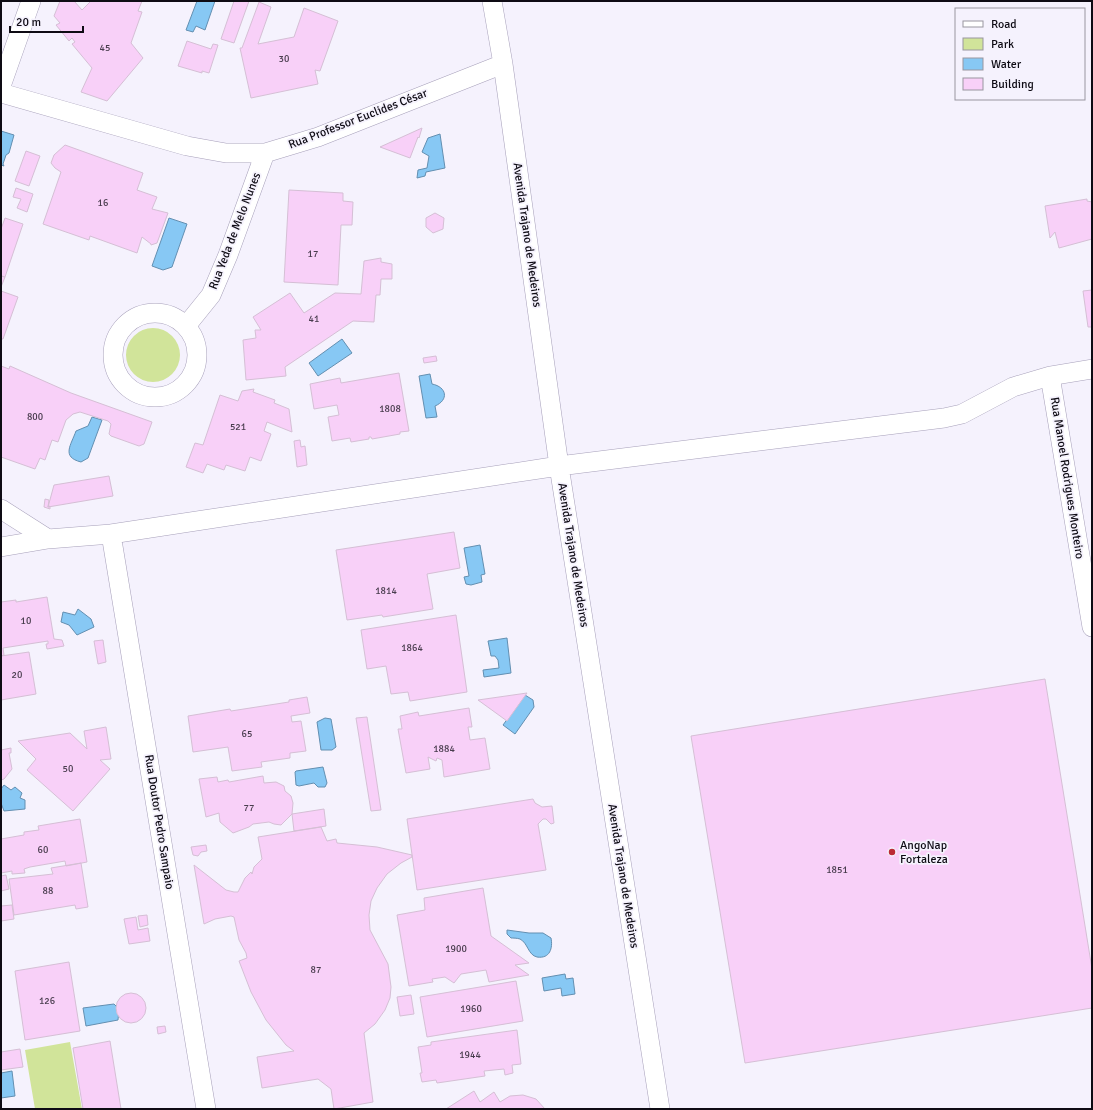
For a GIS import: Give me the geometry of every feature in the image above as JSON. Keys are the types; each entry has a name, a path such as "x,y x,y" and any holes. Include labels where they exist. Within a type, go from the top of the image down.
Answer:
{"street":[{"path":"1,86 31,1"},
{"name":"Avenida Trajano de Medeiros","path":"492,1 503,64 559,466 660,1109"},
{"name":"Rua Professor Euclides César","path":"1,93 187,146 226,153 265,153 318,137 503,64"},
{"name":"Rua Yeda de Melo Nunes","path":"186,326 211,295 228,255 265,153"},
{"path":"148,313 162,314 175,318 186,326 194,338 197,351 196,365 191,378 182,388 170,395 156,397 142,395 130,388 120,378 114,366 113,352 117,338 124,326 135,318 148,313"},
{"path":"1,547 48,539 111,534 559,466 944,418 962,414 1013,387 1050,376 1092,369"},
{"name":"Rua Manoel Rodrigues Monteiro","path":"1050,376 1092,626"},
{"path":"1,509 48,539"},
{"name":"Rua Doutor Pedro Sampaio","path":"111,534 206,1109"}],"green space":[{"path":"153,328 163,330 172,336 178,345 180,355 178,365 172,374 163,380 153,382 143,380 134,374 128,365 126,355 128,345 134,336 143,330"},
{"path":"70,1042 82,1109 35,1109 25,1050"}],"water":[{"path":"197,1 215,1 205,30 196,26 193,32 186,30"},
{"path":"1,131 14,135 9,153 6,155 3,164 4,166 1,165"},
{"path":"440,134 445,168 426,172 425,176 417,178 418,170 427,168 429,156 422,152 428,138"},
{"path":"169,218 187,224 172,267 163,270 152,266"},
{"path":"342,339 352,353 318,376 309,363"},
{"path":"430,374 432,384 441,388 444,397 440,403 435,406 437,417 426,418 419,376"},
{"path":"92,417 102,420 88,458 81,462 71,457 69,450 76,431 88,426"},
{"path":"480,545 485,574 481,575 482,582 471,585 466,584 464,577 469,576 464,548"},
{"path":"78,609 91,619 94,627 77,635 69,625 61,622 63,612 75,615"},
{"path":"507,638 511,673 484,677 483,670 499,668 498,660 495,656 491,656 488,641"},
{"path":"525,695 533,700 534,707 515,734 503,725"},
{"path":"325,718 331,719 336,747 332,750 321,750 317,722"},
{"path":"323,767 327,783 325,787 318,787 314,783 299,786 296,785 296,771"},
{"path":"4,785 11,790 15,787 22,793 20,798 25,800 25,809 4,811 1,803 1,789"},
{"path":"507,930 543,933 551,938 550,952 548,955 541,957 534,956 523,941 511,938 507,934"},
{"path":"565,974 566,979 573,978 575,994 562,996 561,988 544,991 542,978"},
{"path":"114,1004 119,1009 118,1020 86,1026 83,1008"},
{"path":"12,1071 15,1096 1,1098 1,1073"}],"building":[{"path":"60,1 74,1 82,10 91,1 142,1 138,11 142,12 131,43 143,58 107,101 81,92 92,68 72,44 75,42 72,38 69,41 56,25 60,23 54,16"},
{"path":"234,1 249,1 234,43 221,39"},
{"path":"259,2 271,7 258,44 294,37 304,8 338,21 320,71 315,70 318,84 251,98 240,48 242,48"},
{"path":"187,41 211,49 213,44 218,45 209,73 202,71 202,73 178,66"},
{"path":"422,128 410,158 380,147"},
{"path":"65,145 143,173 137,190 157,197 152,209 168,213 157,243 151,245 142,237 137,253 90,236 89,240 43,224 61,172 51,163 54,155"},
{"path":"26,151 40,156 29,186 15,181"},
{"path":"16,188 33,194 27,212 17,208 21,199 13,197"},
{"path":"289,190 343,193 343,201 353,202 352,225 341,225 338,285 284,282"},
{"path":"1087,199 1087,201 1092,202 1092,239 1059,248 1055,232 1050,238 1045,206"},
{"path":"435,213 444,218 443,229 433,233 426,227 426,218"},
{"path":"5,218 23,224 5,277 1,276 1,229"},
{"path":"381,258 381,262 392,264 392,279 381,279 380,295 376,295 374,322 353,321 285,367 286,376 246,380 243,340 256,338 255,330 261,330 253,317 290,293 304,313 335,293 361,294 364,261"},
{"path":"1,276 5,277 1,287"},
{"path":"1092,290 1092,327 1088,327 1083,291"},
{"path":"1,291 18,297 3,339 1,339"},
{"path":"436,356 437,361 424,363 423,358"},
{"path":"1,366 9,369 10,366 71,393 152,422 144,444 139,446 111,436 109,434 111,424 108,421 80,412 73,414 66,420 58,442 52,440 45,460 40,458 35,469 1,457"},
{"path":"399,373 409,431 372,439 369,437 369,439 351,442 350,438 332,441 328,417 339,415 337,405 314,409 310,384 340,378 341,383"},
{"path":"254,389 253,392 275,400 274,403 289,409 292,432 267,422 264,431 271,434 261,461 250,457 245,471 226,465 224,470 207,464 203,473 186,467 195,443 203,445 220,395 238,401 242,391"},
{"path":"300,440 301,447 305,446 307,465 297,467 294,441"},
{"path":"109,476 113,496 48,507 54,485"},
{"path":"45,499 49,500 48,507 50,506 50,509 44,507"},
{"path":"454,532 460,568 427,574 433,609 383,617 382,615 347,620 336,550"},
{"path":"47,597 54,639 62,640 64,646 47,649 46,644 48,644 48,641 3,648 4,655 1,656 1,602 16,600 16,602"},
{"path":"456,615 467,692 410,701 408,692 391,694 386,666 367,669 361,630"},
{"path":"103,640 106,662 98,664 94,641"},
{"path":"29,652 36,694 1,700 1,656"},
{"name":"AngoNap Fortaleza","path":"1045,679 1092,969 1092,1008 745,1063 691,736"},
{"path":"527,693 507,721 478,700"},
{"path":"307,697 310,713 291,716 292,722 301,721 306,751 290,753 290,758 261,762 262,767 232,771 228,747 193,752 188,716 289,702 289,700"},
{"path":"469,708 472,727 468,727 470,740 485,738 490,769 444,777 442,760 437,758 436,761 428,757 430,769 406,773 398,729 402,729 400,716 418,712 419,716"},
{"path":"367,717 381,810 371,811 356,718"},
{"path":"106,727 111,759 100,760 110,769 73,811 27,770 36,759 18,741 70,733 87,749 84,731"},
{"path":"11,748 11,753 9,753 12,769 4,779 1,780 1,750"},
{"path":"263,776 264,783 276,782 284,786 285,791 291,796 293,803 292,814 281,825 269,822 253,824 233,833 220,822 219,813 206,817 199,779 217,777 218,782 228,780 229,782"},
{"path":"533,799 535,803 542,807 552,806 554,823 551,824 546,819 543,819 538,824 546,870 417,890 407,819"},
{"path":"324,809 326,826 294,831 292,814"},
{"path":"80,819 87,862 66,866 65,861 30,867 24,869 25,873 12,874 12,871 1,873 1,839 24,835 24,832 39,830 38,826"},
{"path":"321,827 327,841 336,839 337,843 377,847 412,855 412,857 401,863 387,874 377,888 371,901 369,915 370,930 388,964 391,987 390,998 385,1010 375,1024 364,1033 373,1102 334,1109 331,1089 318,1079 262,1088 257,1057 294,1051 286,1045 266,1020 251,992 239,961 247,958 239,940 234,917 231,916 215,919 204,924 194,865 226,890 238,892 245,878 251,872 252,874 254,867 262,859 258,837"},
{"path":"206,845 207,851 201,852 198,856 193,855 191,847"},
{"path":"81,863 88,907 76,909 75,905 14,915 9,879 53,874 51,868"},
{"path":"6,875 9,889 1,891 1,876"},
{"path":"483,888 491,936 529,963 515,965 529,975 489,982 486,970 461,974 454,983 445,977 432,979 433,982 409,986 397,915 425,910 424,898"},
{"path":"12,905 14,919 1,921 1,906"},
{"path":"147,915 148,925 140,927 138,916"},
{"path":"136,917 138,930 148,928 150,941 129,944 124,919"},
{"path":"69,962 80,1031 25,1040 15,971"},
{"path":"516,981 523,1021 427,1037 420,997"},
{"path":"131,993 142,997 146,1008 142,1019 131,1023 120,1019 116,1008 120,997"},
{"path":"411,995 414,1014 400,1016 397,997"},
{"path":"165,1026 166,1032 158,1034 157,1027"},
{"path":"517,1030 521,1064 512,1065 513,1073 505,1075 504,1069 484,1071 485,1076 437,1083 436,1080 422,1082 418,1047 431,1045 431,1042"},
{"path":"110,1041 121,1109 83,1109 73,1048"},
{"path":"20,1049 23,1067 1,1070 1,1052"},
{"path":"474,1091 480,1102 494,1092 500,1102 510,1096 523,1095 536,1099 545,1109 446,1109"}],"place":[{"name":"AngoNap Fortaleza","path":"892,852"}]}
